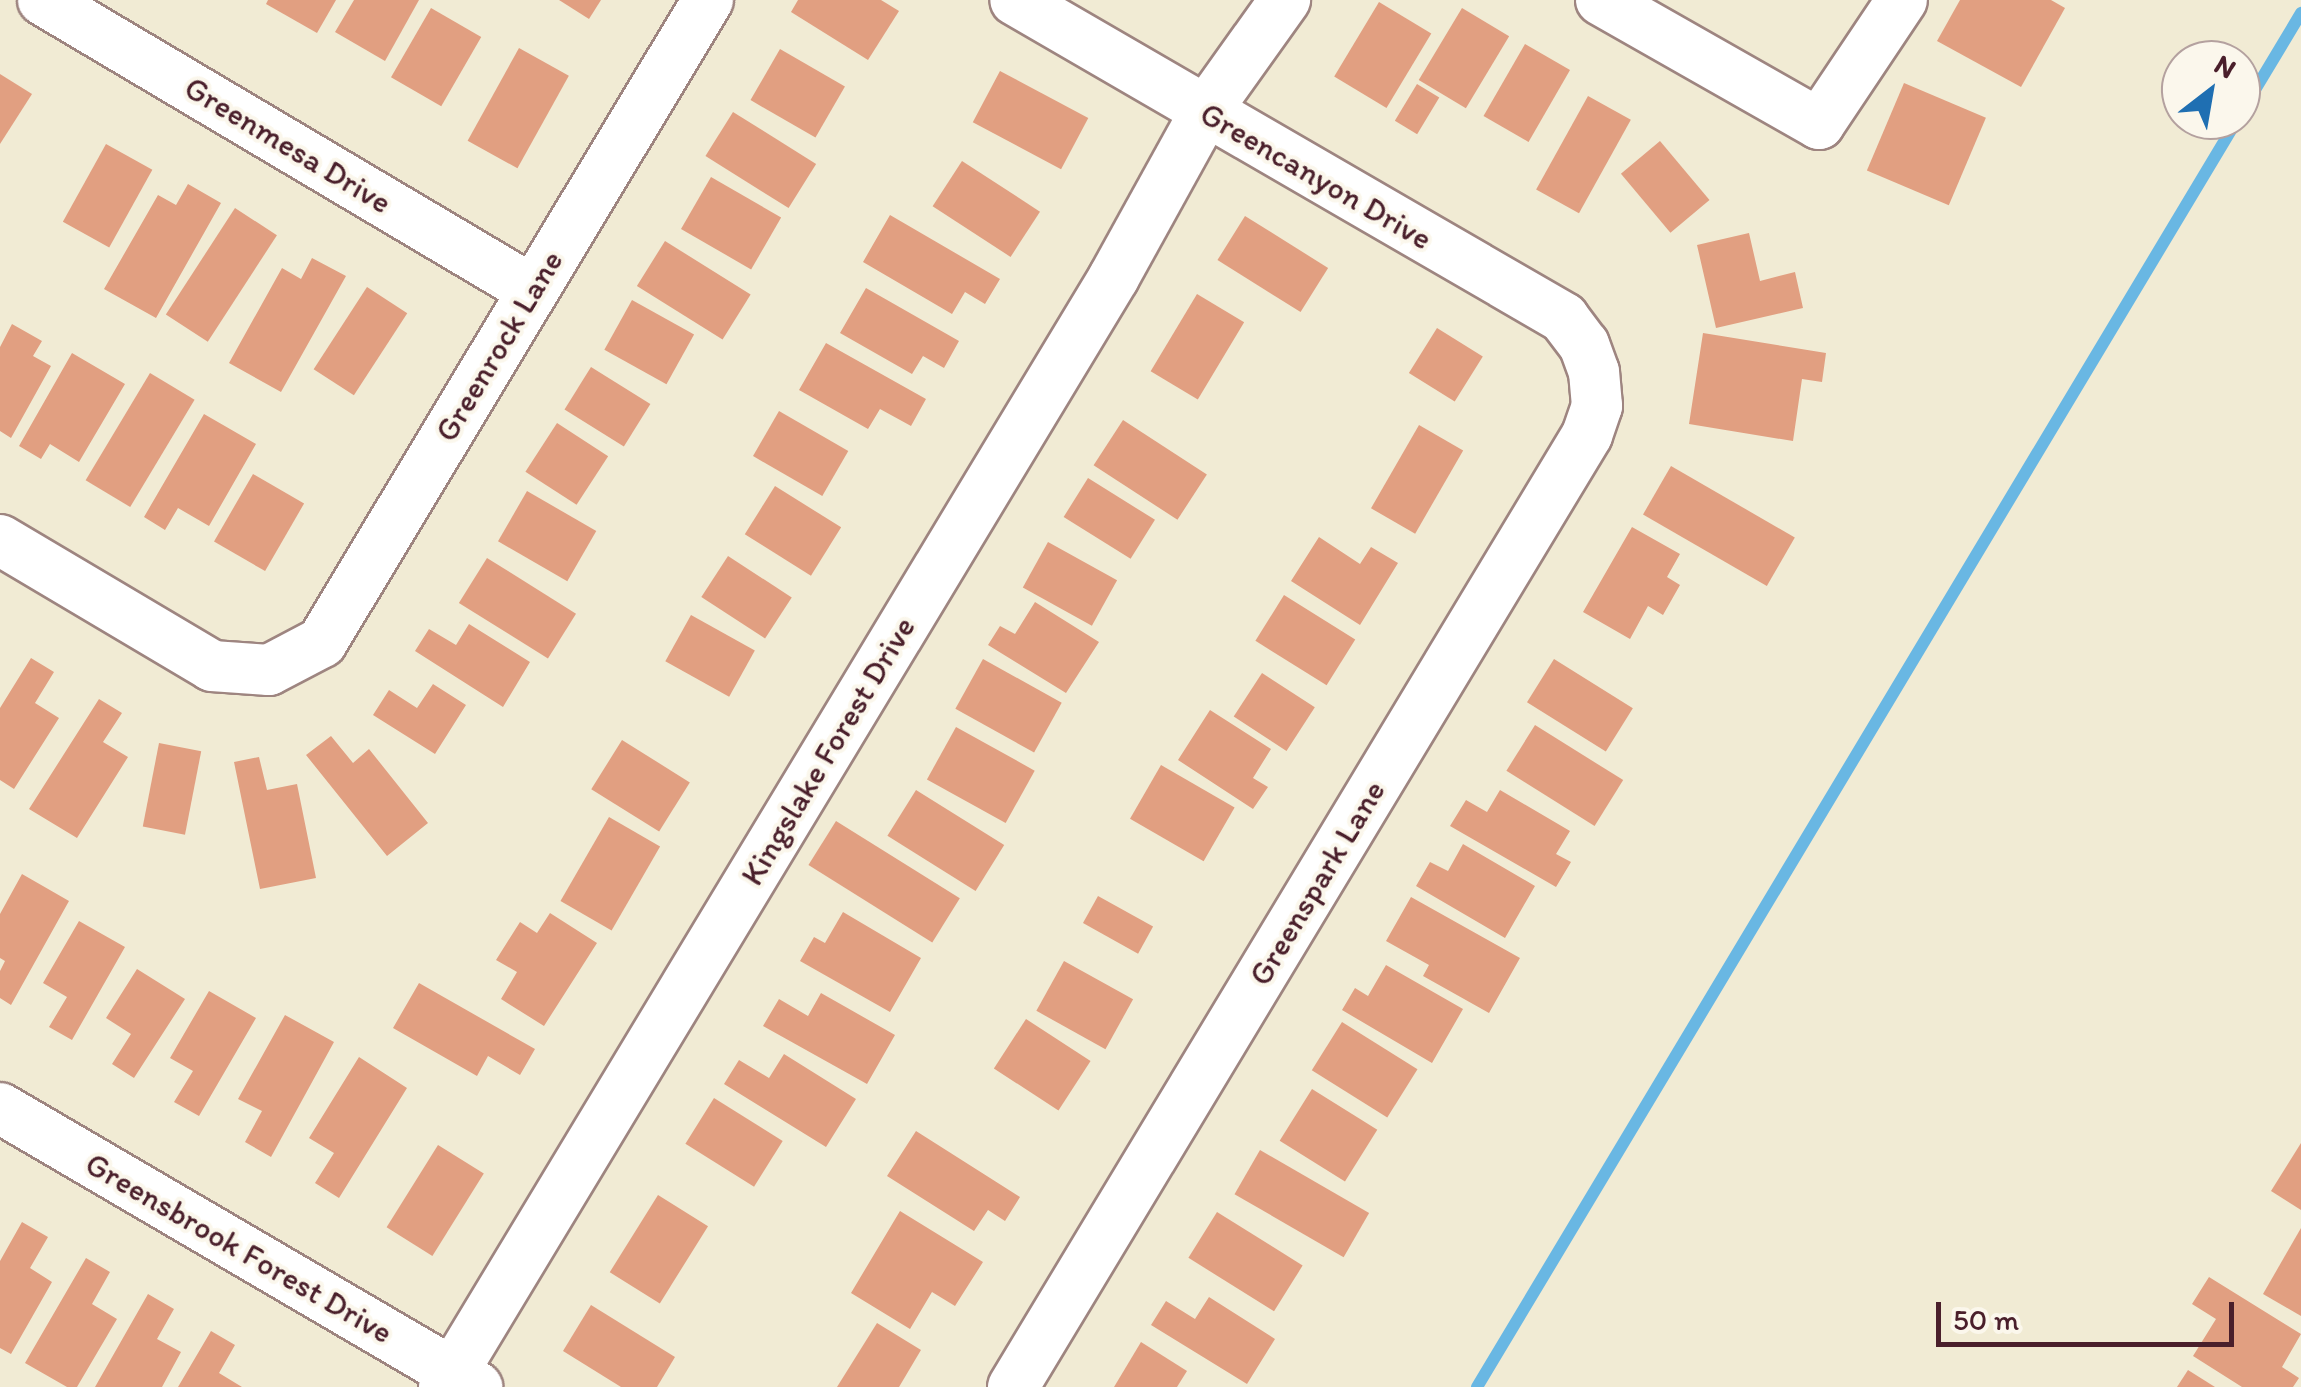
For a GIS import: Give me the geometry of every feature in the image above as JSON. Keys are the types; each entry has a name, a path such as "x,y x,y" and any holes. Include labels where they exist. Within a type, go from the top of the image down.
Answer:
{"street":[{"name":"Greenmesa Drive","path":"43,0 532,290"},
{"name":"Greenrock Lane","path":"0,540 212,666 269,670 322,642 708,0"},
{"name":"Greencanyon Drive","path":"1015,0 1564,318 1584,344 1594,372"},
{"name":"Kingslake Forest Drive","path":"1205,112 1238,0"},
{"name":"Kingslake Forest Drive","path":"458,1382 1114,277 1205,112 1285,0"},
{"path":"1601,0 1819,124 1902,0"},
{"name":"Greenspark Lane","path":"1014,1387 1587,435 1596,406 1594,372"},
{"name":"Greensbrook Forest Drive","path":"0,1108 458,1382"}],"building":[{"path":"268,0 336,0 317,33 266,4"},
{"path":"354,0 419,0 385,61 335,32"},
{"path":"559,0 601,0 589,19"},
{"path":"798,0 881,0 899,11 868,60 791,12"},
{"path":"1960,0 2051,0 2065,8 2021,87 1937,41"},
{"path":"1379,2 1431,33 1386,108 1334,77"},
{"path":"431,8 481,37 441,106 391,77"},
{"path":"1462,8 1509,36 1466,108 1419,80"},
{"path":"1525,44 1570,70 1529,142 1484,116"},
{"path":"519,48 569,76 517,168 468,141"},
{"path":"780,49 845,86 815,138 750,100"},
{"path":"1000,71 1088,118 1061,169 973,122"},
{"path":"0,74 32,94 0,144"},
{"path":"1904,83 1986,118 1949,205 1867,170"},
{"path":"1417,84 1439,97 1417,134 1395,121"},
{"path":"1588,96 1631,120 1579,213 1536,190"},
{"path":"733,112 816,164 789,208 705,156"},
{"path":"1660,141 1709,200 1670,233 1621,174"},
{"path":"106,144 152,170 109,248 63,222"},
{"path":"962,161 1040,212 1011,257 933,206"},
{"path":"711,177 781,218 751,269 681,229"},
{"path":"188,184 221,203 156,318 104,289 158,195 176,205"},
{"path":"235,208 277,235 208,342 166,315"},
{"path":"890,215 1000,279 985,304 965,292 952,314 863,262"},
{"path":"1245,216 1328,268 1301,312 1217,260"},
{"path":"1749,233 1760,281 1795,272 1803,308 1716,328 1697,245"},
{"path":"665,241 751,295 723,339 637,286"},
{"path":"312,258 346,276 281,392 229,363 282,268 301,279"},
{"path":"367,287 407,313 354,395 314,369"},
{"path":"866,288 959,341 944,368 923,356 912,374 840,333"},
{"path":"1197,294 1244,322 1198,399 1151,371"},
{"path":"632,300 694,334 666,384 604,350"},
{"path":"12,324 42,341 33,356 51,366 11,438 0,431 0,347"},
{"path":"1437,328 1483,357 1455,402 1409,373"},
{"path":"1703,333 1826,353 1822,382 1802,379 1793,441 1689,424"},
{"path":"826,343 926,399 911,426 880,409 868,429 799,390"},
{"path":"72,353 125,384 79,462 50,444 41,459 19,446"},
{"path":"591,367 650,404 624,446 565,409"},
{"path":"150,373 195,400 130,507 86,480"},
{"path":"779,411 848,451 822,496 753,456"},
{"path":"204,414 256,444 209,526 178,508 165,530 144,517"},
{"path":"1123,420 1207,474 1177,520 1094,465"},
{"path":"557,423 608,456 577,505 525,472"},
{"path":"1419,425 1463,450 1415,534 1371,508"},
{"path":"1671,466 1795,538 1767,586 1643,514"},
{"path":"253,474 304,504 265,571 214,542"},
{"path":"1088,478 1155,520 1131,559 1064,517"},
{"path":"775,486 841,527 811,576 745,534"},
{"path":"527,491 596,531 567,581 498,541"},
{"path":"1632,527 1680,554 1667,577 1680,585 1663,615 1648,606 1630,639 1583,612"},
{"path":"1319,537 1360,564 1371,547 1398,563 1360,625 1291,581"},
{"path":"1048,542 1117,580 1092,626 1023,587"},
{"path":"728,556 792,597 765,638 701,597"},
{"path":"487,558 576,614 548,659 459,603"},
{"path":"1284,595 1355,640 1327,685 1255,641"},
{"path":"1035,602 1099,642 1066,693 988,645 1000,626 1015,634"},
{"path":"691,615 755,650 729,697 665,661"},
{"path":"469,624 530,662 503,707 415,651 429,629 456,645"},
{"path":"31,658 54,672 35,703 59,718 14,789 0,780 0,708"},
{"path":"983,659 1062,703 1034,752 955,709"},
{"path":"1554,659 1633,708 1606,752 1527,702"},
{"path":"1262,673 1315,707 1287,751 1234,717"},
{"path":"433,684 466,705 435,754 373,715 389,690 417,708"},
{"path":"99,699 122,713 103,742 128,757 77,838 29,809"},
{"path":"1210,710 1271,749 1253,778 1268,787 1253,809 1178,760"},
{"path":"1535,725 1623,780 1595,826 1506,771"},
{"path":"956,727 1035,771 1006,823 927,779"},
{"path":"331,736 353,763 369,749 428,823 387,856 306,755"},
{"path":"622,740 690,782 659,832 591,789"},
{"path":"159,743 201,751 185,835 143,826"},
{"path":"259,757 267,790 297,784 316,878 260,889 234,762"},
{"path":"1161,765 1235,808 1204,861 1130,819"},
{"path":"916,790 1004,845 976,891 887,836"},
{"path":"1500,790 1570,831 1556,854 1571,862 1556,887 1450,826 1466,800 1487,812"},
{"path":"609,817 660,846 612,931 560,901"},
{"path":"836,821 960,898 932,942 808,865"},
{"path":"1463,844 1535,886 1505,938 1416,886 1430,862 1448,871"},
{"path":"22,874 69,901 11,1005 0,998 0,971 5,961 0,958 0,914"},
{"path":"1098,896 1153,927 1138,954 1083,923"},
{"path":"1411,897 1520,958 1489,1013 1423,976 1429,965 1386,941"},
{"path":"843,912 921,958 890,1012 800,961 814,937 825,943"},
{"path":"550,913 597,943 544,1026 501,999 517,972 496,960 520,922 537,933"},
{"path":"79,921 125,947 72,1040 49,1027 67,997 43,983"},
{"path":"1064,961 1133,999 1105,1049 1036,1011"},
{"path":"1386,965 1463,1009 1432,1063 1342,1010 1355,988 1368,996"},
{"path":"137,969 185,999 134,1078 112,1064 131,1034 106,1018"},
{"path":"419,983 535,1049 520,1075 488,1056 477,1076 393,1028"},
{"path":"209,991 256,1018 199,1116 174,1102 193,1071 170,1058"},
{"path":"821,993 895,1035 867,1084 763,1026 779,999 808,1016"},
{"path":"285,1015 334,1042 271,1157 245,1142 262,1111 238,1099"},
{"path":"1026,1019 1091,1061 1058,1110 994,1068"},
{"path":"1342,1022 1417,1069 1387,1118 1312,1070"},
{"path":"784,1054 856,1099 826,1147 724,1084 739,1060 769,1078"},
{"path":"359,1057 407,1088 339,1198 315,1183 334,1153 309,1138"},
{"path":"1312,1089 1377,1130 1345,1182 1280,1141"},
{"path":"714,1098 783,1141 754,1187 685,1144"},
{"path":"916,1131 1020,1197 1005,1221 988,1210 974,1231 887,1176"},
{"path":"2301,1143 2301,1210 2271,1191"},
{"path":"438,1145 484,1174 432,1256 387,1227"},
{"path":"1260,1150 1369,1213 1344,1257 1234,1194"},
{"path":"658,1195 708,1226 660,1303 610,1272"},
{"path":"900,1211 983,1262 955,1306 932,1292 910,1329 851,1293"},
{"path":"1217,1212 1303,1266 1274,1311 1188,1258"},
{"path":"22,1222 48,1237 30,1268 52,1282 11,1354 0,1348 0,1261"},
{"path":"2301,1228 2301,1316 2263,1294"},
{"path":"86,1258 110,1272 92,1304 117,1319 77,1387 67,1387 25,1363"},
{"path":"2209,1277 2301,1334 2282,1367 2299,1378 2293,1387 2242,1387 2193,1356 2216,1319 2192,1304"},
{"path":"148,1294 174,1309 157,1339 181,1352 162,1387 95,1387"},
{"path":"1209,1297 1275,1339 1247,1384 1151,1325 1166,1301 1195,1319"},
{"path":"591,1305 675,1357 657,1387 621,1387 563,1351"},
{"path":"877,1323 921,1350 899,1387 837,1387"},
{"path":"211,1331 235,1345 219,1373 242,1387 178,1387"},
{"path":"1141,1342 1187,1371 1177,1387 1114,1387"},
{"path":"2188,1370 2215,1387 2177,1387"}],"waterway":[{"path":"2261,80 2301,13"},
{"path":"1477,1387 2225,140"}]}
